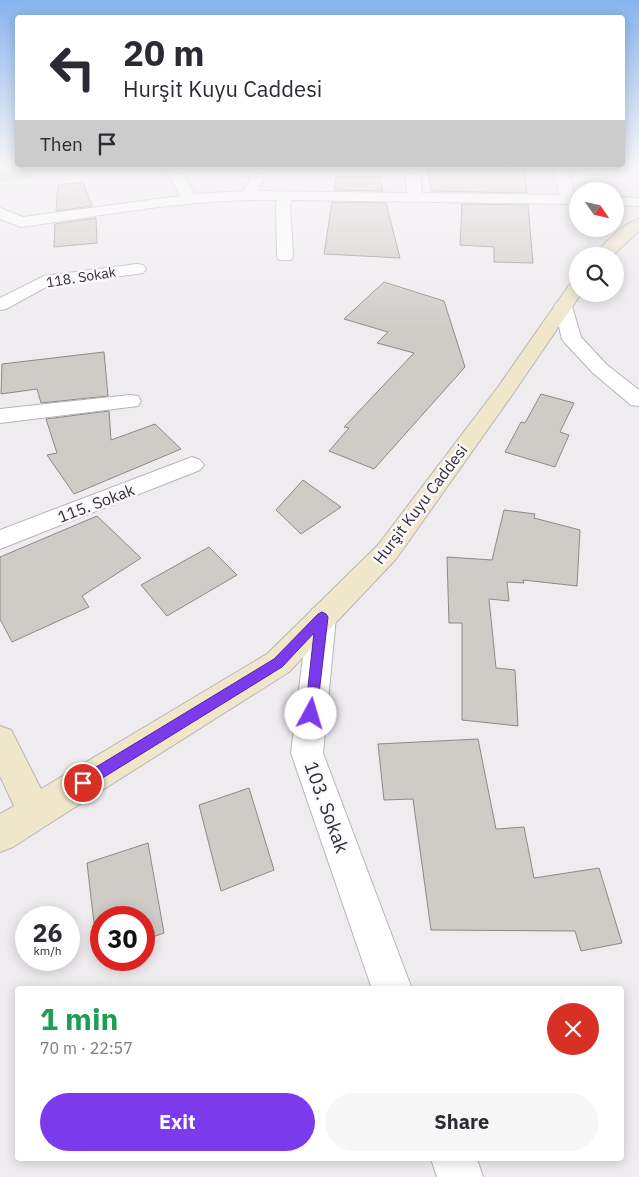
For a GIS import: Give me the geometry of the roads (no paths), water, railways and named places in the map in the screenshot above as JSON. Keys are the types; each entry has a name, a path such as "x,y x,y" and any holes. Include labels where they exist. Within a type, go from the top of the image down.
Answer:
{"street":[{"path":"16,220 21,222 36,220"},
{"path":"284,220 285,256"},
{"path":"612,247 622,236 639,224"},
{"name":"118. Sokak","path":"0,305 44,281 137,269"},
{"name":"Hurşit Kuyu Caddesi","path":"0,834 278,663 388,552 505,391 569,297"},
{"path":"570,302 572,339 600,369 639,400"},
{"path":"0,416 130,401"},
{"name":"115. Sokak","path":"0,540 192,465"},
{"name":"103. Sokak","path":"322,617 307,753 391,986"},
{"path":"0,741 34,813"},
{"path":"455,1161 460,1177"}]}
